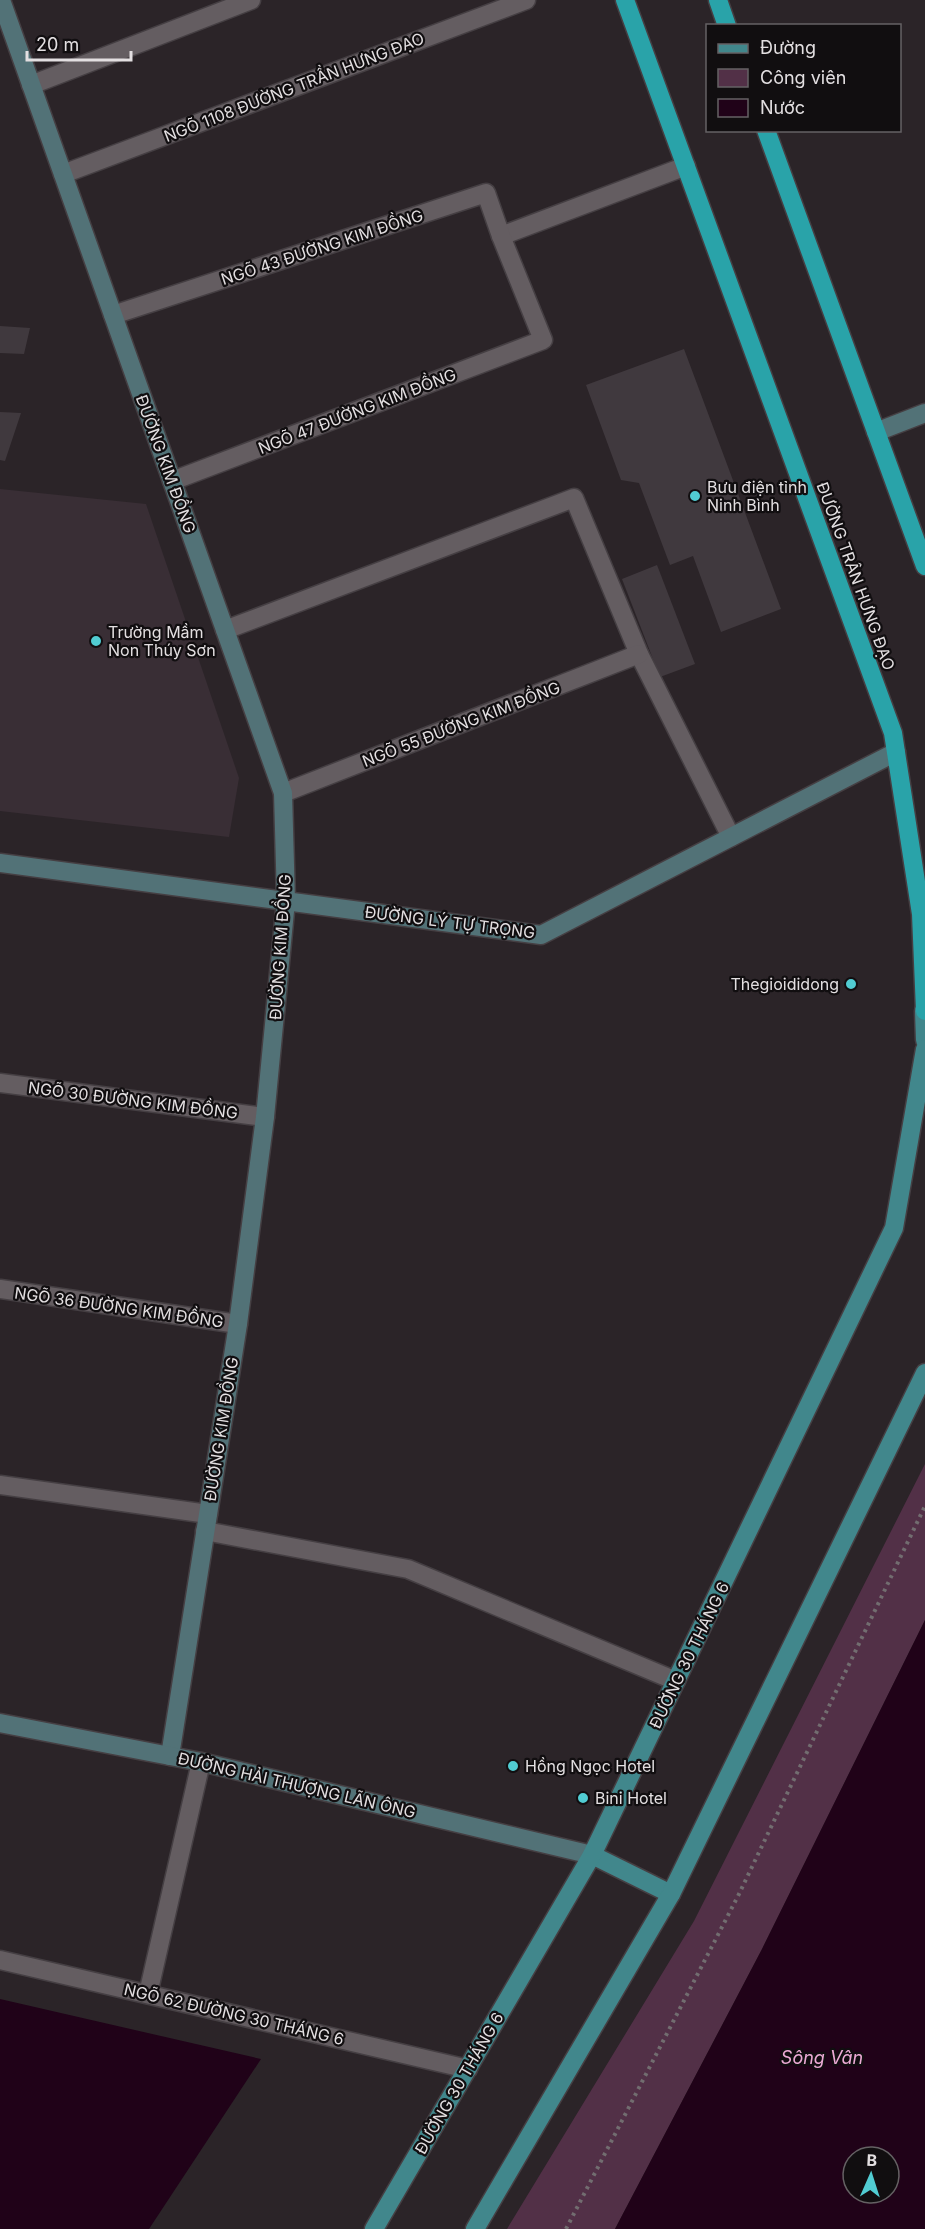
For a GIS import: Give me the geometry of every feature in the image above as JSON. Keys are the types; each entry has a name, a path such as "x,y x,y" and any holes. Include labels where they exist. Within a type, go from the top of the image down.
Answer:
{"highway":[{"name":"ĐƯỜNG TRÂN HƯNG ĐẠO","path":"625,0 893,733 921,914 924,951 924,1011"},
{"path":"718,0 726,24"},
{"path":"767,132 925,566"}],"main road":[{"path":"924,1011 925,1040"},
{"name":"ĐƯỜNG 30 THÁNG 6","path":"374,2229 592,1855 894,1227 925,1049"},
{"path":"475,2229 671,1894 925,1373"},
{"path":"592,1855 671,1894"}],"street":[{"name":"ĐƯỜNG KIM ĐỒNG","path":"1,0 283,793 286,901 265,1117 238,1324 170,1756"},
{"path":"31,85 251,0"},
{"name":"NGÕ 1108 ĐƯỜNG TRẦN HƯNG ĐẠO","path":"63,174 526,0"},
{"path":"501,236 686,166"},
{"name":"NGÕ 43 ĐƯỜNG KIM ĐỒNG","path":"113,315 486,193 501,236"},
{"name":"NGÕ 47 ĐƯỜNG KIM ĐỒNG","path":"172,482 543,340 501,236"},
{"path":"876,432 925,413"},
{"path":"225,630 574,498 639,654 731,837"},
{"name":"NGÕ 55 ĐƯỜNG KIM ĐỒNG","path":"283,793 639,654"},
{"name":"ĐƯỜNG LÝ TỰ TRỌNG","path":"0,863 541,935 896,752"},
{"name":"NGÕ 30 ĐƯỜNG KIM ĐỒNG","path":"0,1083 265,1117"},
{"name":"NGÕ 36 ĐƯỜNG KIM ĐỒNG","path":"0,1289 238,1324"},
{"path":"0,1485 207,1522 408,1569 676,1681"},
{"name":"ĐƯỜNG HẢI THƯỢNG LÃN ÔNG","path":"0,1723 201,1762 592,1855"},
{"path":"148,1994 201,1762"},
{"name":"NGÕ 62 ĐƯỜNG 30 THÁNG 6","path":"0,1960 468,2069"}],"path":[{"path":"566,2229 738,1896 925,1506"}],"shaded area":[{"name":"Trường Mầm Non Thúy Sơn","path":"0,489 146,504 239,778 229,837 0,811"}],"green space":[{"path":"925,1464 925,1620 761,1951 615,2229 507,2229 694,1921"}],"water":[{"name":"Sông Vân","path":"925,1620 925,2229 615,2229 761,1951"},
{"path":"0,1999 261,2059 149,2229 0,2229"}],"building":[{"path":"0,326 30,328 24,354 0,353"},
{"path":"684,349 781,609 721,632 693,556 670,565 639,483 621,480 586,385"},
{"path":"0,412 21,413 5,461 0,460"},
{"path":"657,565 695,664 660,677 622,579"}],"place":[{"name":"Bưu điện tỉnh Ninh Bình","path":"695,496"},
{"name":"Trường Mầm Non Thúy Sơn","path":"96,641"},
{"name":"Thegioididong","path":"851,984"},
{"name":"Hồng Ngọc Hotel","path":"513,1766"},
{"name":"Bini Hotel","path":"583,1798"}]}
